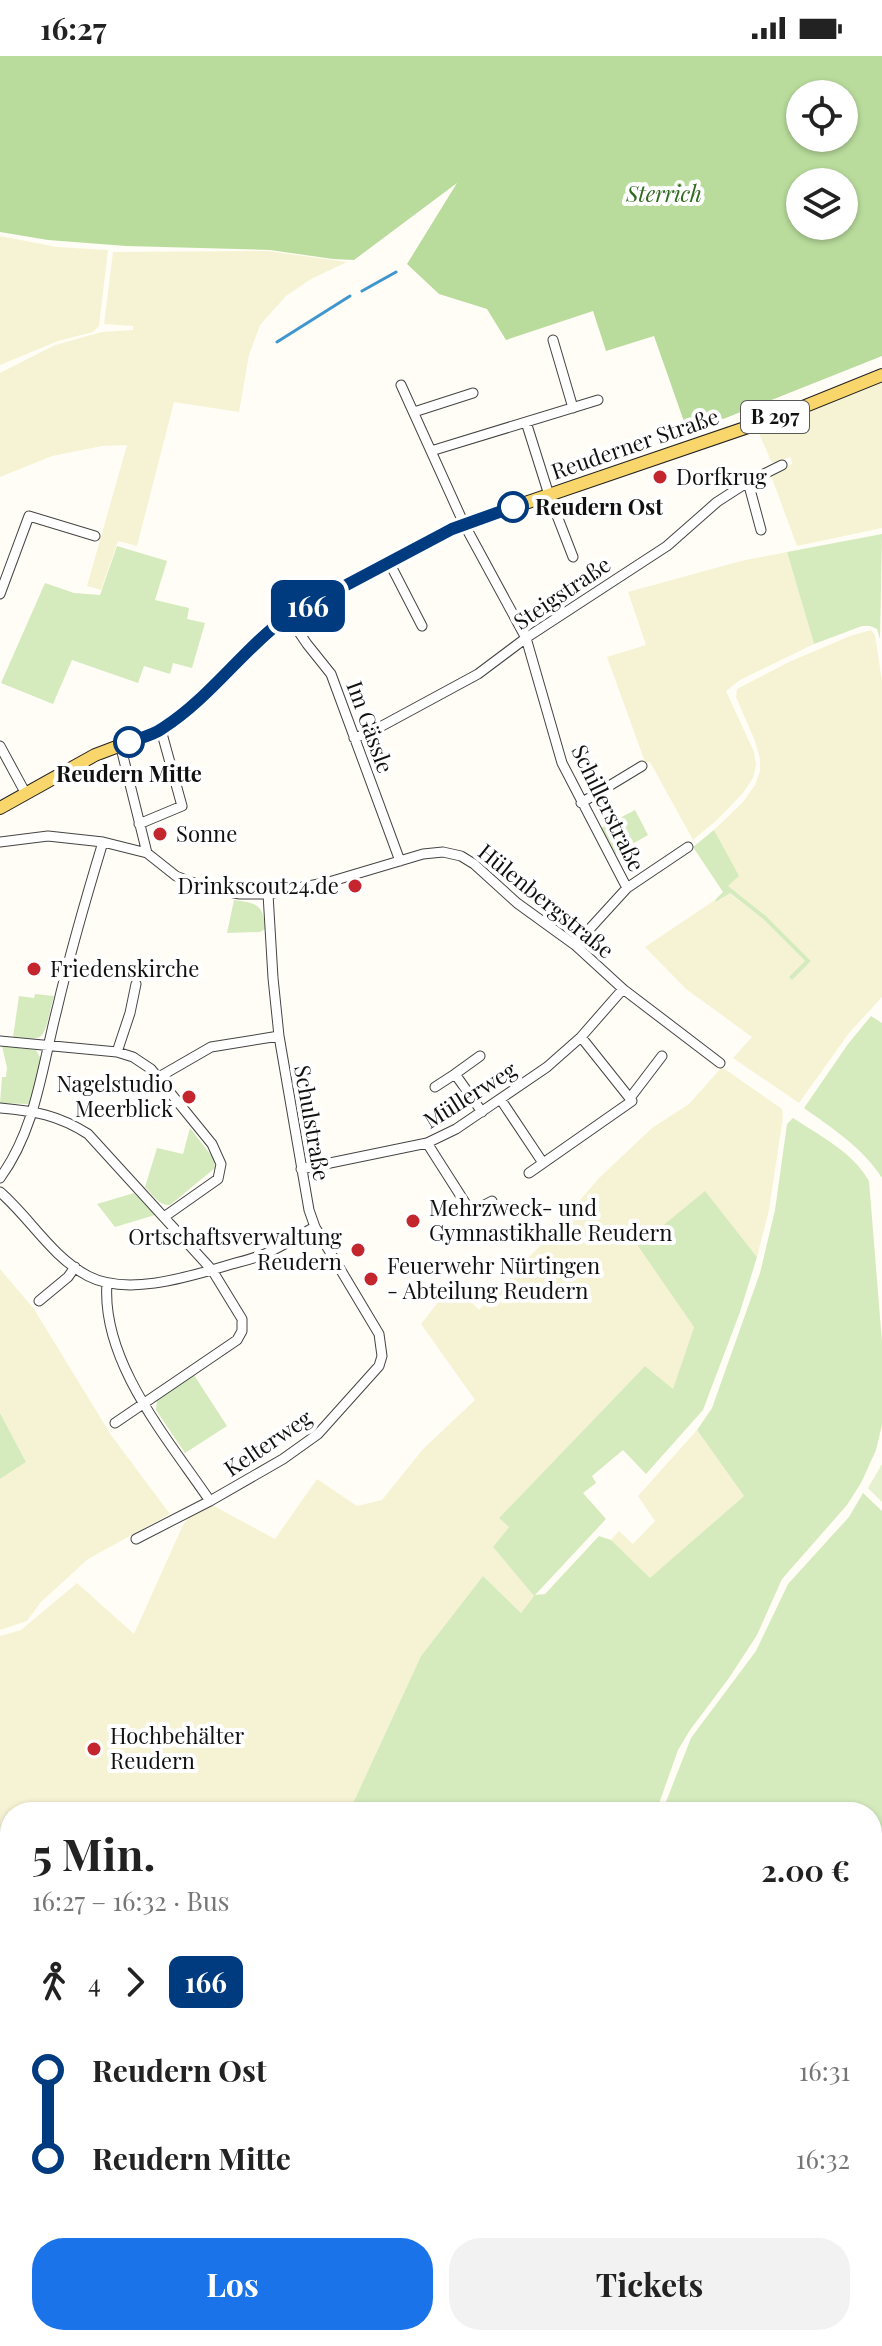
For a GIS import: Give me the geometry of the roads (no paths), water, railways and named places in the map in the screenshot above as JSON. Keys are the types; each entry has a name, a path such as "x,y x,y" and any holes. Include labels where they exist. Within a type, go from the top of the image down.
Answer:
{"main road":[{"name":"Reuderner Straße","path":"0,808 95,755 161,730 186,711 268,631 288,616 464,524 783,415 882,375"}],"street":[{"path":"553,340 573,408"},
{"name":"Schillerstraße","path":"401,385 464,524 526,638 562,763 627,888"},
{"path":"414,412 473,393"},
{"path":"431,451 598,400"},
{"path":"526,422 573,557"},
{"name":"Steigstraße","path":"354,738 369,733 478,674 526,638 667,546 717,502 782,465"},
{"path":"748,482 761,530"},
{"path":"0,594 4,575 29,516 95,536"},
{"path":"389,562 422,626"},
{"name":"Im Gässle","path":"288,616 331,674 400,861"},
{"path":"139,824 182,806 161,730"},
{"path":"120,744 147,853"},
{"path":"0,746 26,794"},
{"path":"581,803 642,766"},
{"name":"Hülenbergstraße","path":"0,842 48,836 103,842 147,853 176,876 191,882 240,894 268,894 329,882 433,853 461,856 517,903 575,945 623,989 720,1063"},
{"path":"0,1178 13,1158 33,1111 76,931 103,842"},
{"path":"575,945 627,888 688,847"},
{"name":"Schulstraße","path":"268,894 279,1036 309,1210 315,1227 381,1340"},
{"path":"117,1052 136,984"},
{"name":"Müllerweg","path":"301,1169 427,1143 456,1129 547,1067 581,1037 623,989"},
{"path":"159,1077 211,1047 279,1036"},
{"path":"581,1037 630,1098"},
{"path":"0,1041 117,1052 133,1057 159,1077 212,1144 221,1164 218,1179 164,1217"},
{"path":"435,1087 480,1056"},
{"path":"529,1173 632,1101 630,1098 662,1056"},
{"path":"455,1074 482,1112"},
{"path":"501,1100 543,1163"},
{"path":"0,1108 48,1114 88,1134 212,1270 242,1319 242,1331 237,1340 115,1423"},
{"path":"427,1143 471,1212 492,1201"},
{"path":"0,1192 48,1245 75,1267 107,1283 152,1283 212,1270 266,1254 315,1227"},
{"path":"39,1301 68,1277 75,1267"},
{"path":"107,1283 111,1332 117,1349 144,1405 210,1501"},
{"name":"Kelterweg","path":"136,1539 283,1459 318,1434 379,1366 381,1340"}],"waterway":[{"path":"362,291 396,272"},
{"path":"277,342 350,296"}],"place":[{"name":"Dorfkrug","path":"660,477"},
{"name":"Reudern Ost","path":"513,507"},
{"name":"Reudern Mitte","path":"129,742"},
{"name":"Sonne","path":"160,834"},
{"name":"Drinkscout24.de","path":"355,886"},
{"name":"Friedenskirche","path":"34,969"},
{"name":"Nagelstudio Meerblick","path":"189,1097"},
{"name":"Mehrzweck- und Gymnastikhalle Reudern","path":"413,1221"},
{"name":"Ortschaftsverwaltung Reudern","path":"358,1250"},
{"name":"Feuerwehr Nürtingen - Abteilung Reudern","path":"371,1279"},
{"name":"Hochbehälter Reudern","path":"94,1749"}],"park label":[{"name":"Sterrich","path":"664,194"}]}
